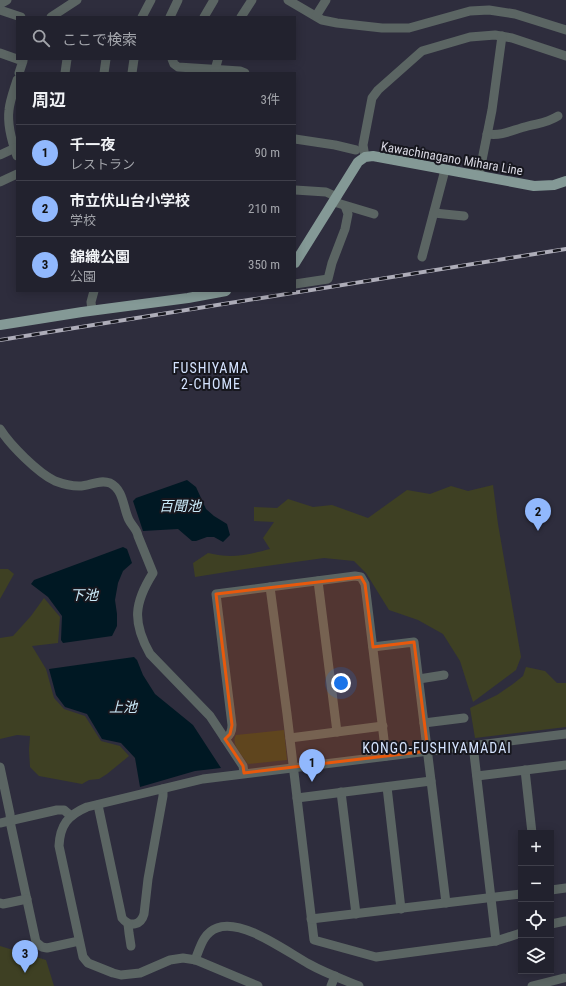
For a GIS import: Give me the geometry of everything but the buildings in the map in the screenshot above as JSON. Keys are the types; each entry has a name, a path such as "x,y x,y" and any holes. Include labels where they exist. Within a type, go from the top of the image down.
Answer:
{"main road":[{"name":"Kawachinagano Mihara Line","path":"296,261 358,162 365,157 373,156 405,161 445,170 534,186 554,185 566,182"},
{"path":"0,325 92,310 188,298 221,292"}],"street":[{"path":"0,4 7,0"},
{"path":"53,16 77,0"},
{"path":"143,16 152,0"},
{"path":"170,16 178,0"},
{"path":"205,16 214,0"},
{"path":"242,16 252,0"},
{"path":"288,0 322,20 382,28 401,29 470,11 489,10 515,14 566,30"},
{"path":"316,16 326,0"},
{"path":"0,10 18,16"},
{"path":"365,157 363,145 372,98 378,90 417,53 426,49 470,37 487,34 502,36 566,56"},
{"path":"479,176 498,74 502,36"},
{"path":"0,53 16,59"},
{"path":"19,72 23,61 20,60"},
{"path":"65,72 67,60"},
{"path":"104,72 106,60"},
{"path":"132,72 134,60"},
{"path":"172,60 174,64 178,67 242,72"},
{"path":"215,70 218,60"},
{"path":"0,155 16,152 8,116 16,84"},
{"path":"487,134 505,134 528,126 549,122 558,116"},
{"path":"296,139 356,150"},
{"path":"422,257 445,170"},
{"path":"0,182 16,174"},
{"path":"296,190 326,192 346,206 374,214"},
{"path":"296,284 328,279 332,263 345,229 348,214 346,206"},
{"path":"434,213 464,216"},
{"path":"92,310 91,302 94,292"},
{"path":"0,429 6,438 32,465 55,481 68,485 82,486 102,482 108,483 115,486 120,492 129,521 138,531 138,536 153,572 140,597 137,613 138,628 143,642 150,654 210,716 243,766 244,773"},
{"path":"225,739 232,731 232,725 216,594 355,576 361,577 365,584 386,756"},
{"path":"318,581 337,732"},
{"path":"270,587 314,940 376,956 496,941 518,934"},
{"path":"373,647 414,642 446,903"},
{"path":"419,679 444,675"},
{"path":"424,723 464,718"},
{"path":"290,738 383,726"},
{"path":"258,986 195,960 183,958 170,960 140,973 121,975 86,961 83,957 79,941 59,846 62,830 71,816 78,811 98,805 203,779 566,734"},
{"path":"473,745 496,941"},
{"path":"477,776 566,765"},
{"path":"0,767 35,938 39,945 47,948 79,941"},
{"path":"525,770 532,830"},
{"path":"297,798 432,781"},
{"path":"387,787 401,908"},
{"path":"128,924 139,923 144,914 148,878 163,789"},
{"path":"341,792 356,914"},
{"path":"98,805 122,918 128,924 128,933 132,946"},
{"path":"0,822 61,809 71,816"},
{"path":"554,890 566,888"},
{"path":"311,919 518,894"},
{"path":"0,903 4,904 27,899"},
{"path":"554,923 566,921"},
{"path":"195,960 204,939 209,933 216,928 230,925 275,943 308,964 360,986"},
{"path":"331,986 335,976"},
{"path":"539,985 565,977"},
{"path":"556,986 565,977"}],"highlighted area":[{"path":"361,577 365,584 373,647 414,642 428,751 244,773 243,766 225,739 230,734 232,725 216,594"}],"green space":[{"path":"493,485 498,524 521,657 516,670 473,702 460,661 443,634 418,620 389,610 366,573 354,561 324,558 195,577 193,563 208,553 225,556 239,556 270,549 263,538 274,522 254,521 254,507 277,508 288,499 313,507 332,505 368,518 407,490 430,494 451,486 468,491"},
{"path":"0,569 8,569 14,574 0,599"},
{"path":"44,598 60,617 58,643 32,646 46,669 54,698 64,709 85,716 101,741 120,746 129,756 99,779 89,780 82,784 39,776 30,767 30,736 17,735 0,739 0,638 13,636 31,616"},
{"path":"526,667 545,671 557,683 566,683 566,727 475,738 470,708 497,695 513,684 523,676"},
{"path":"284,730 287,760 248,764 236,746 236,735"},
{"path":"0,946 46,960 54,986 0,986"}],"water":[{"name":"百聞池","path":"187,480 196,487 206,509 227,524 230,535 223,542 214,537 207,537 192,541 178,529 143,531 133,501 136,498"},
{"name":"下池","path":"123,547 127,549 132,563 123,571 118,583 115,600 117,626 112,636 63,643 61,640 62,616 48,597 31,584 34,580"},
{"name":"上池","path":"134,657 155,694 193,725 221,768 195,771 140,787 135,758 121,743 102,739 87,714 65,707 56,695 49,669"}],"railway":[{"path":"0,340 566,249"}],"place":[{"name":"市立伏山台小学校","path":"538,531"},
{"name":"千一夜","path":"312,782"},
{"name":"錦織公園","path":"25,973"}],"district":[{"name":"FUSHIYAMA 2-CHOME","path":"211,376"},
{"name":"KONGO-FUSHIYAMADAI","path":"437,748"}]}
